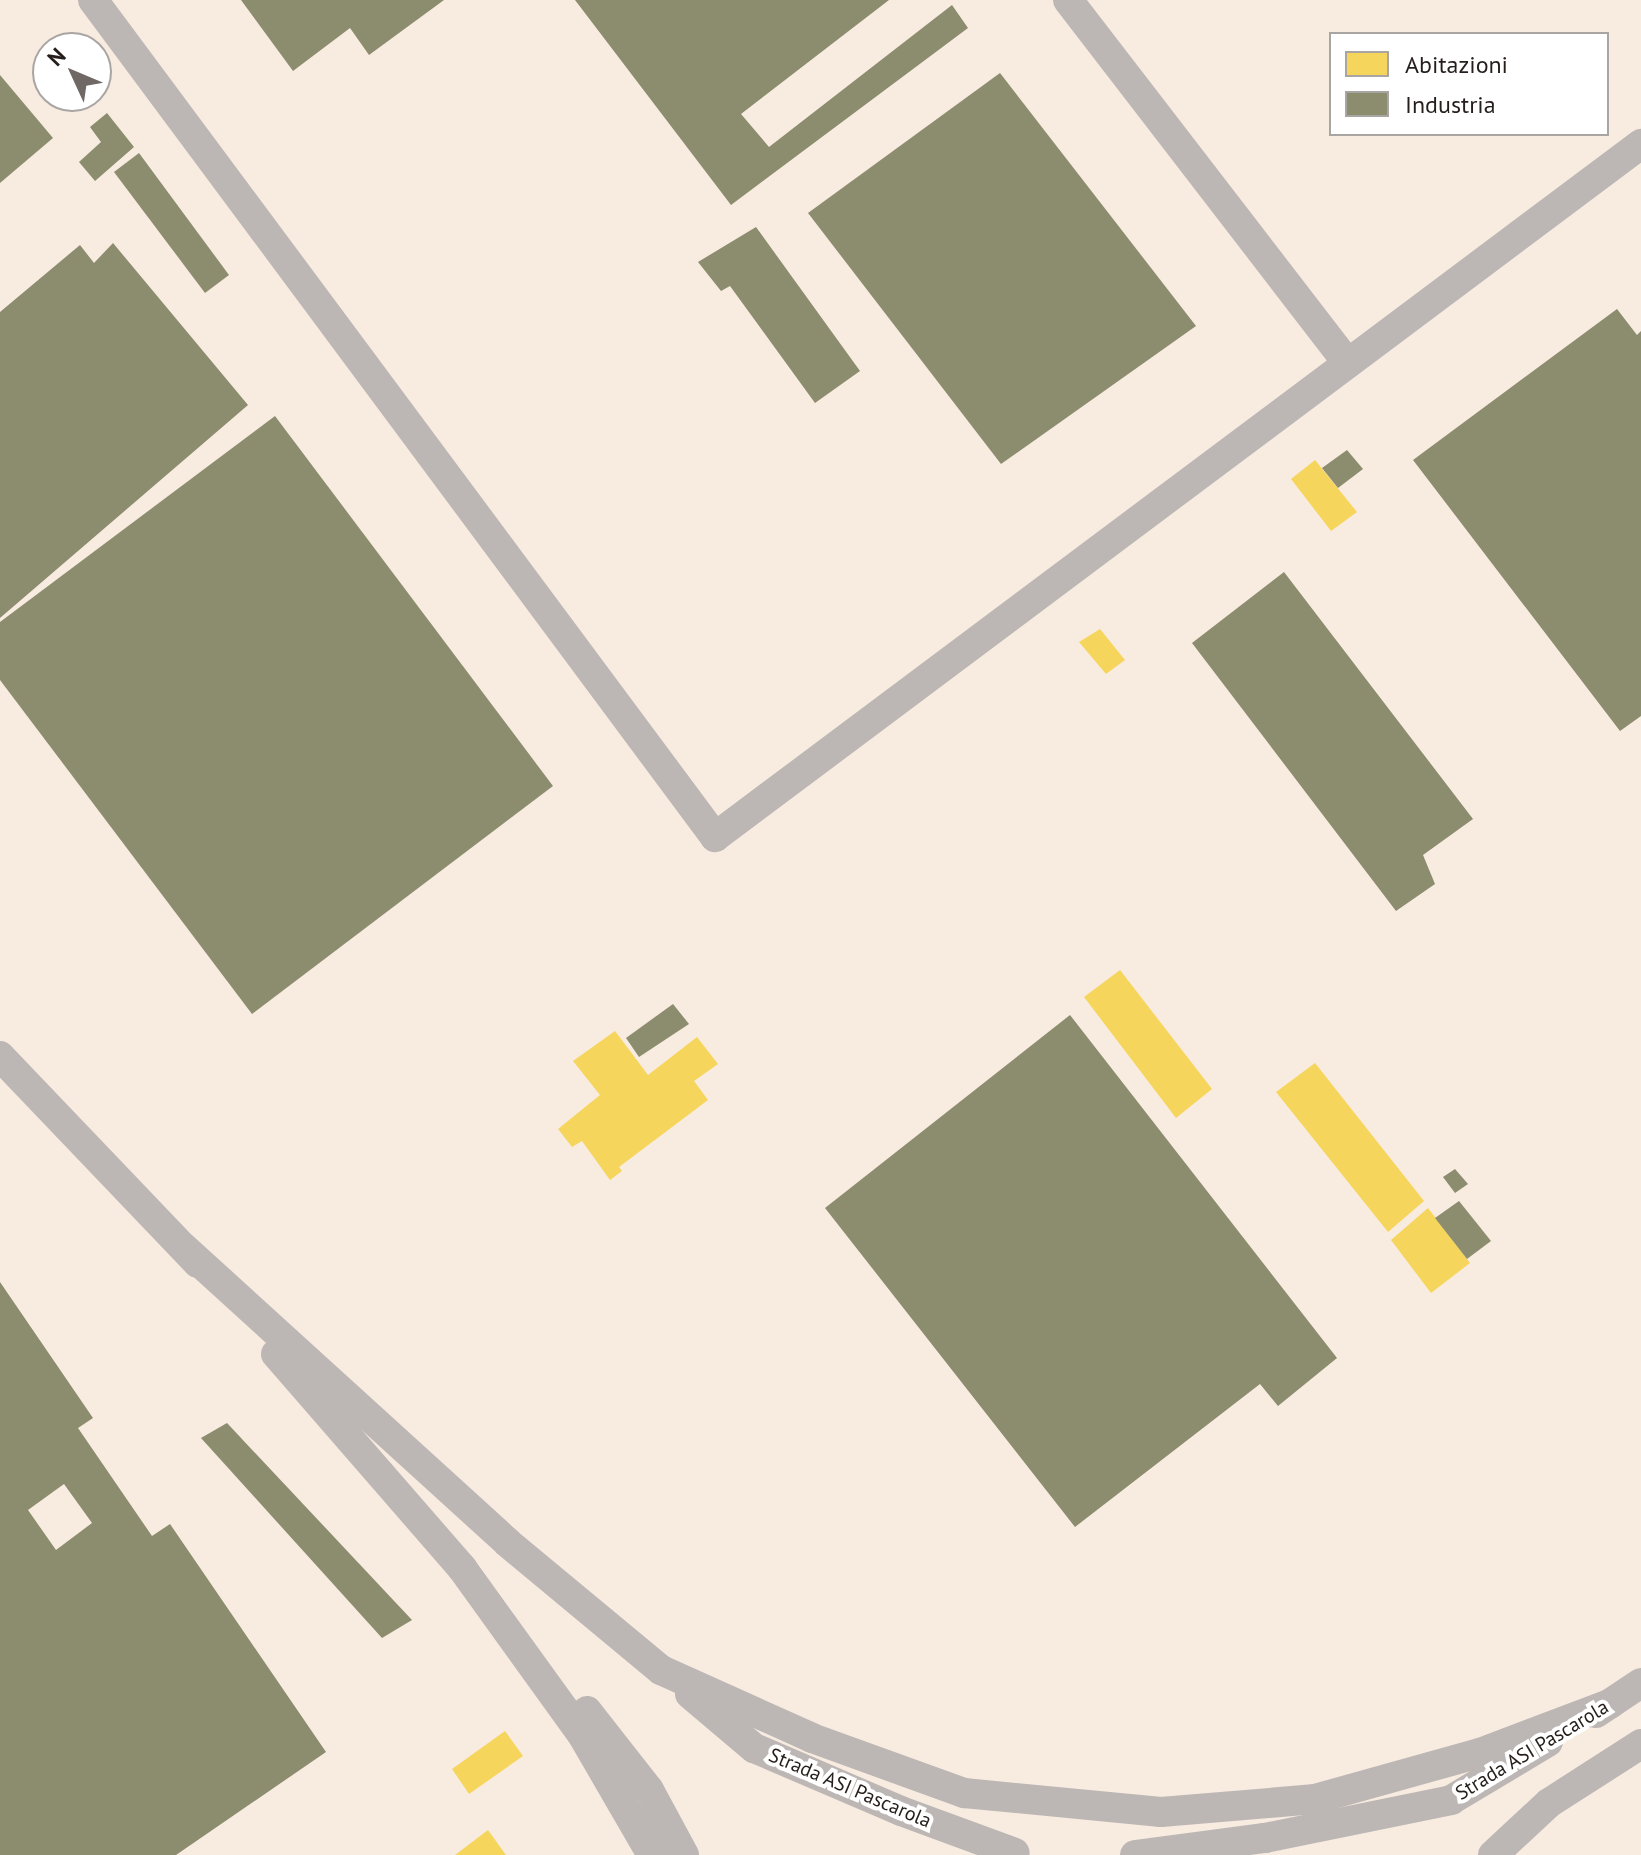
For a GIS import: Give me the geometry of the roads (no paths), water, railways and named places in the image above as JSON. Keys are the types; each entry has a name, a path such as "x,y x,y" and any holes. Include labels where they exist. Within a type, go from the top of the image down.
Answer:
{"street":[{"path":"93,0 715,837 1641,144"},
{"path":"1068,0 1348,363"},
{"path":"0,1056 184,1248 462,1568 649,1790 684,1855"},
{"name":"Strada ASI Pascarola","path":"184,1248 508,1543 754,1748 901,1811 1023,1854"},
{"path":"462,1568 583,1736 652,1855"},
{"path":"661,1670 812,1738 964,1793 1161,1812 1315,1799 1480,1753 1610,1704"},
{"name":"Strada ASI Pascarola","path":"1135,1855 1265,1838 1451,1800 1641,1683"},
{"path":"1472,1855 1641,1744"},
{"path":"1493,1855 1549,1803"},
{"path":"981,1855 1023,1854"}]}
